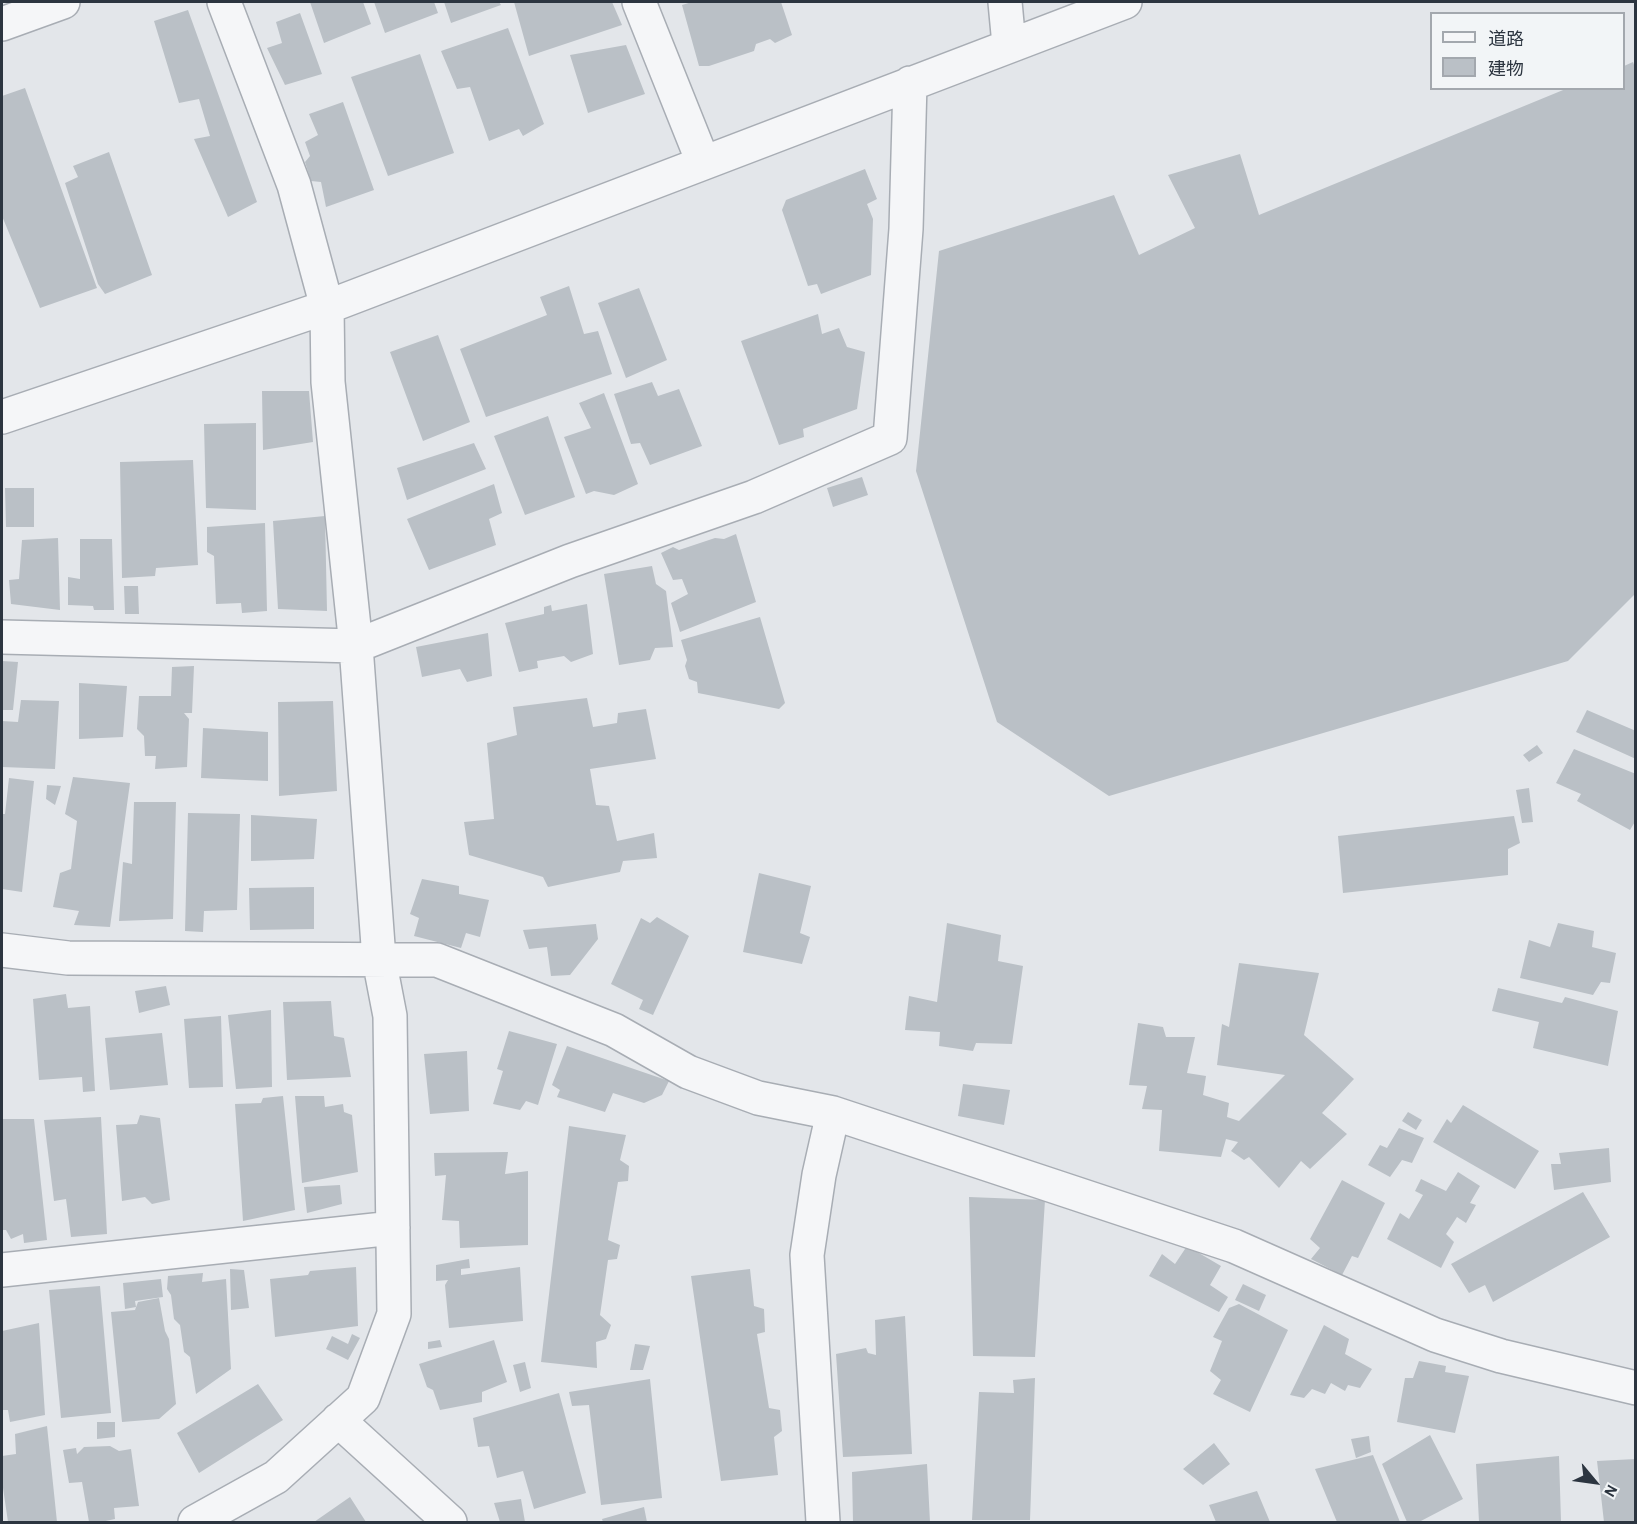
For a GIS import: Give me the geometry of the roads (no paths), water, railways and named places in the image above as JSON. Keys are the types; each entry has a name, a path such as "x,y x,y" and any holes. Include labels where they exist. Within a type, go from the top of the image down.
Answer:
{"street":[{"path":"2,24 63,2"},
{"path":"195,1522 276,1477 363,1398 394,1314 390,1016 379,959 356,646 328,382 327,307 294,185 224,2"},
{"path":"639,2 703,162"},
{"path":"1005,2 1009,45"},
{"path":"2,417 327,307 1125,2"},
{"path":"2,637 356,646 570,561 754,497 890,438 906,229 910,83"},
{"path":"2,951 68,958 438,960 614,1030 688,1072 758,1098 833,1113 1234,1246 1435,1335 1501,1356 1635,1388"},
{"path":"823,1522 807,1255 819,1175 833,1113"},
{"path":"2,1270 393,1228"},
{"path":"338,1420 450,1522"}]}
